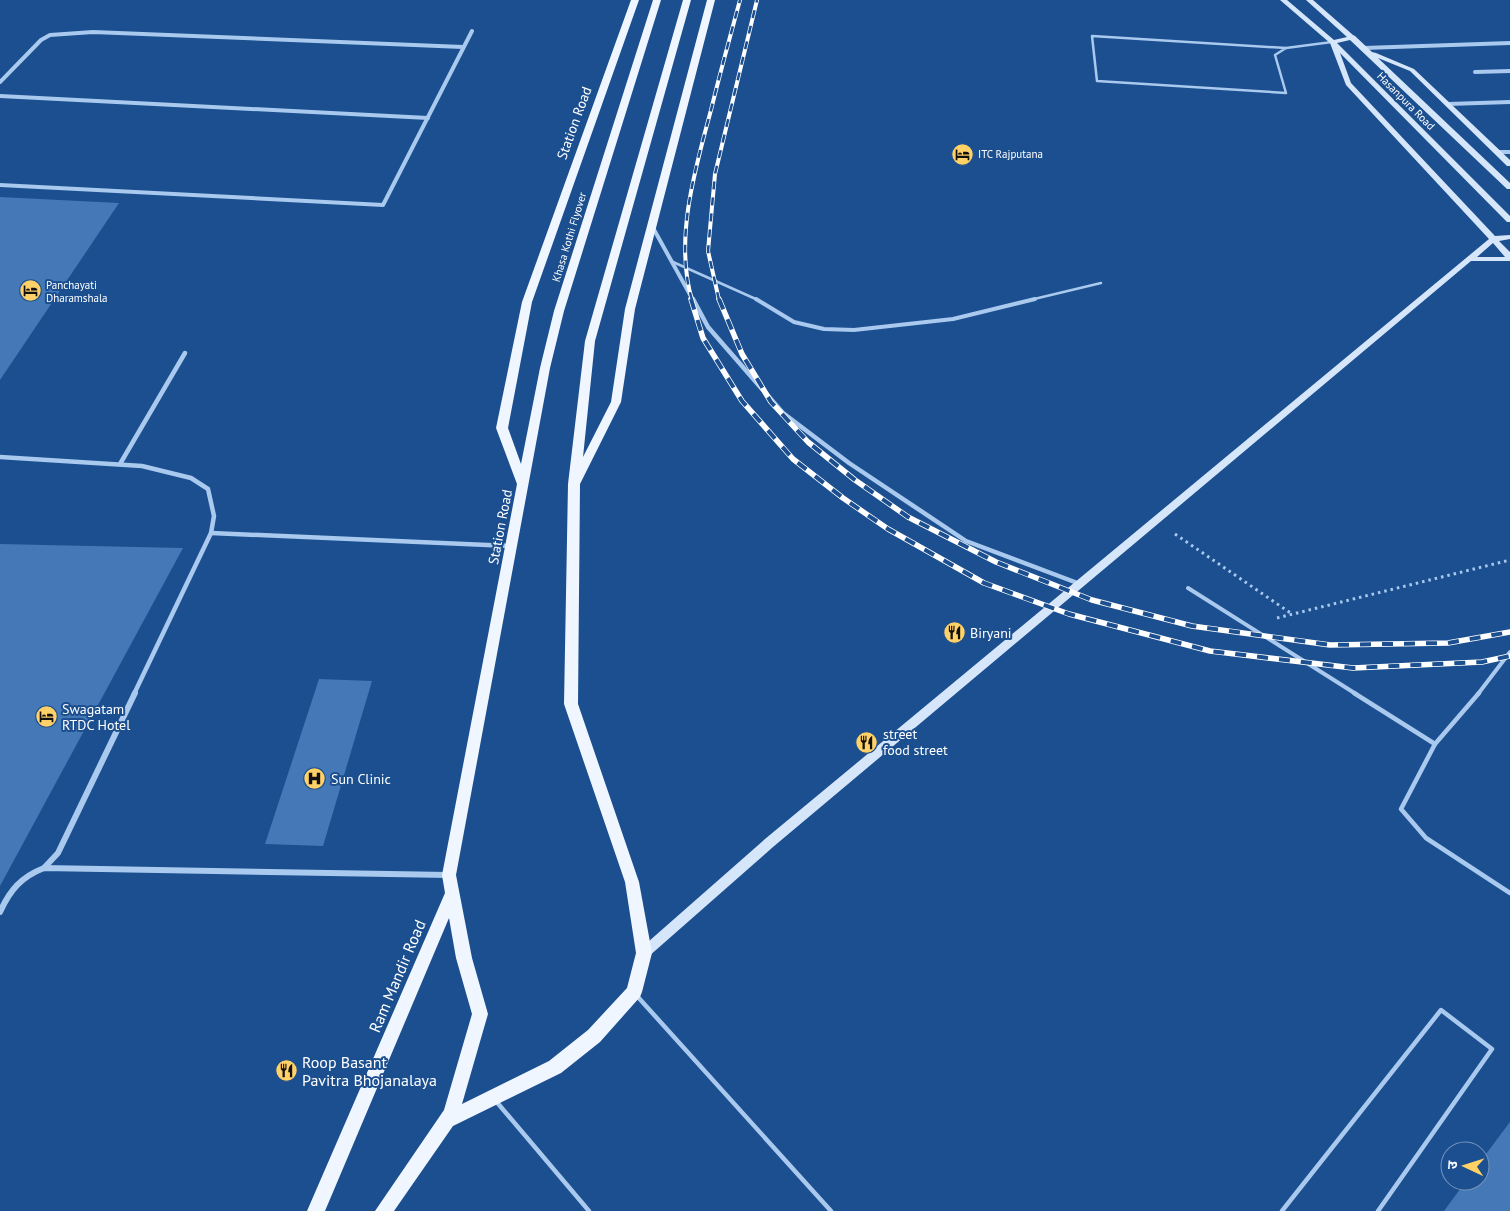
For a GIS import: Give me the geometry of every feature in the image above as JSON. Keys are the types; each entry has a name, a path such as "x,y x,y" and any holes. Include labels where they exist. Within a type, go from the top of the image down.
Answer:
{"main road":[{"name":"Station Road","path":"384,1211 452,1114 480,1014 464,958 449,875 476,726 524,486 502,428 527,302 636,0"},
{"name":"Khasa Kothi Flyover","path":"524,486 532,434 559,311 657,0"},
{"path":"447,1120 555,1067 594,1036 634,992 644,953 632,882 571,704 574,484 590,341 687,0"},
{"path":"574,484 616,402 630,309 711,0"},
{"name":"Ram Mandir Road","path":"316,1211 452,894"}],"street":[{"name":"Hasanpura Road","path":"1283,0 1332,42 1510,220"},
{"path":"1310,0 1392,74 1510,187"},
{"path":"0,186 383,205 472,31"},
{"path":"0,82 41,40 50,35 94,32 233,40 397,43 463,47"},
{"path":"1353,38 1332,42 1348,84 1510,258"},
{"path":"1366,50 1510,44"},
{"path":"1366,50 1412,70 1510,164"},
{"path":"1475,72 1510,71"},
{"path":"0,96 428,118"},
{"path":"1448,104 1510,102"},
{"path":"1497,152 1510,152"},
{"path":"652,225 708,327 783,413 849,463 966,541 1080,584"},
{"path":"644,953 769,843 1492,239 1510,238"},
{"path":"1470,258 1510,258"},
{"path":"120,464 185,353"},
{"path":"0,457 142,466 191,478 208,489 214,516 211,533 58,853 44,868"},
{"path":"211,533 513,546"},
{"path":"0,912 15,884 27,874 44,868 449,875"}],"lane":[{"path":"1286,48 1275,55 1286,93 1097,81 1092,36 1286,48 1332,42"},
{"path":"672,262 751,296 794,322 824,330 854,330 953,319 1101,283"},
{"path":"1188,588 1435,744"},
{"path":"1510,652 1475,698 1435,744 1401,809 1426,838 1510,893"},
{"path":"634,992 831,1211"},
{"path":"1282,1211 1441,1010 1492,1049 1378,1211"},
{"path":"493,1097 589,1211"}],"path":[{"path":"1155,521 1292,614"},
{"path":"1247,626 1510,560"}],"building":[{"name":"Panchayati Dharamshala","path":"0,197 119,203 0,380"},
{"name":"Swagatam RTDC Hotel","path":"0,544 183,548 0,886"},
{"path":"319,679 372,681 323,846 265,844"},
{"path":"1510,1122 1510,1211 1444,1211 1459,1191 1490,1191 1490,1149"}],"railway":[{"path":"692,300 687,277 685,253 689,205 693,180 740,0"},
{"path":"719,300 708,251 715,174 757,0"},
{"path":"691,299 703,338 742,401 793,459 843,498 888,529 984,583 1069,614 1210,651 1353,668 1482,662 1510,656"},
{"path":"719,299 742,354 771,402 808,442 855,480 908,517 996,562 1092,600 1192,626 1330,645 1448,643 1510,632"}],"place":[{"name":"ITC Rajputana","path":"962,154"},
{"name":"Panchayati Dharamshala","path":"30,291"},
{"name":"Biryani","path":"954,633"},
{"name":"Swagatam RTDC Hotel","path":"46,717"},
{"name":"street food street","path":"867,742"},
{"name":"Sun Clinic","path":"315,779"},
{"name":"Roop Basant Pavitra Bhojanalaya","path":"286,1071"}]}
